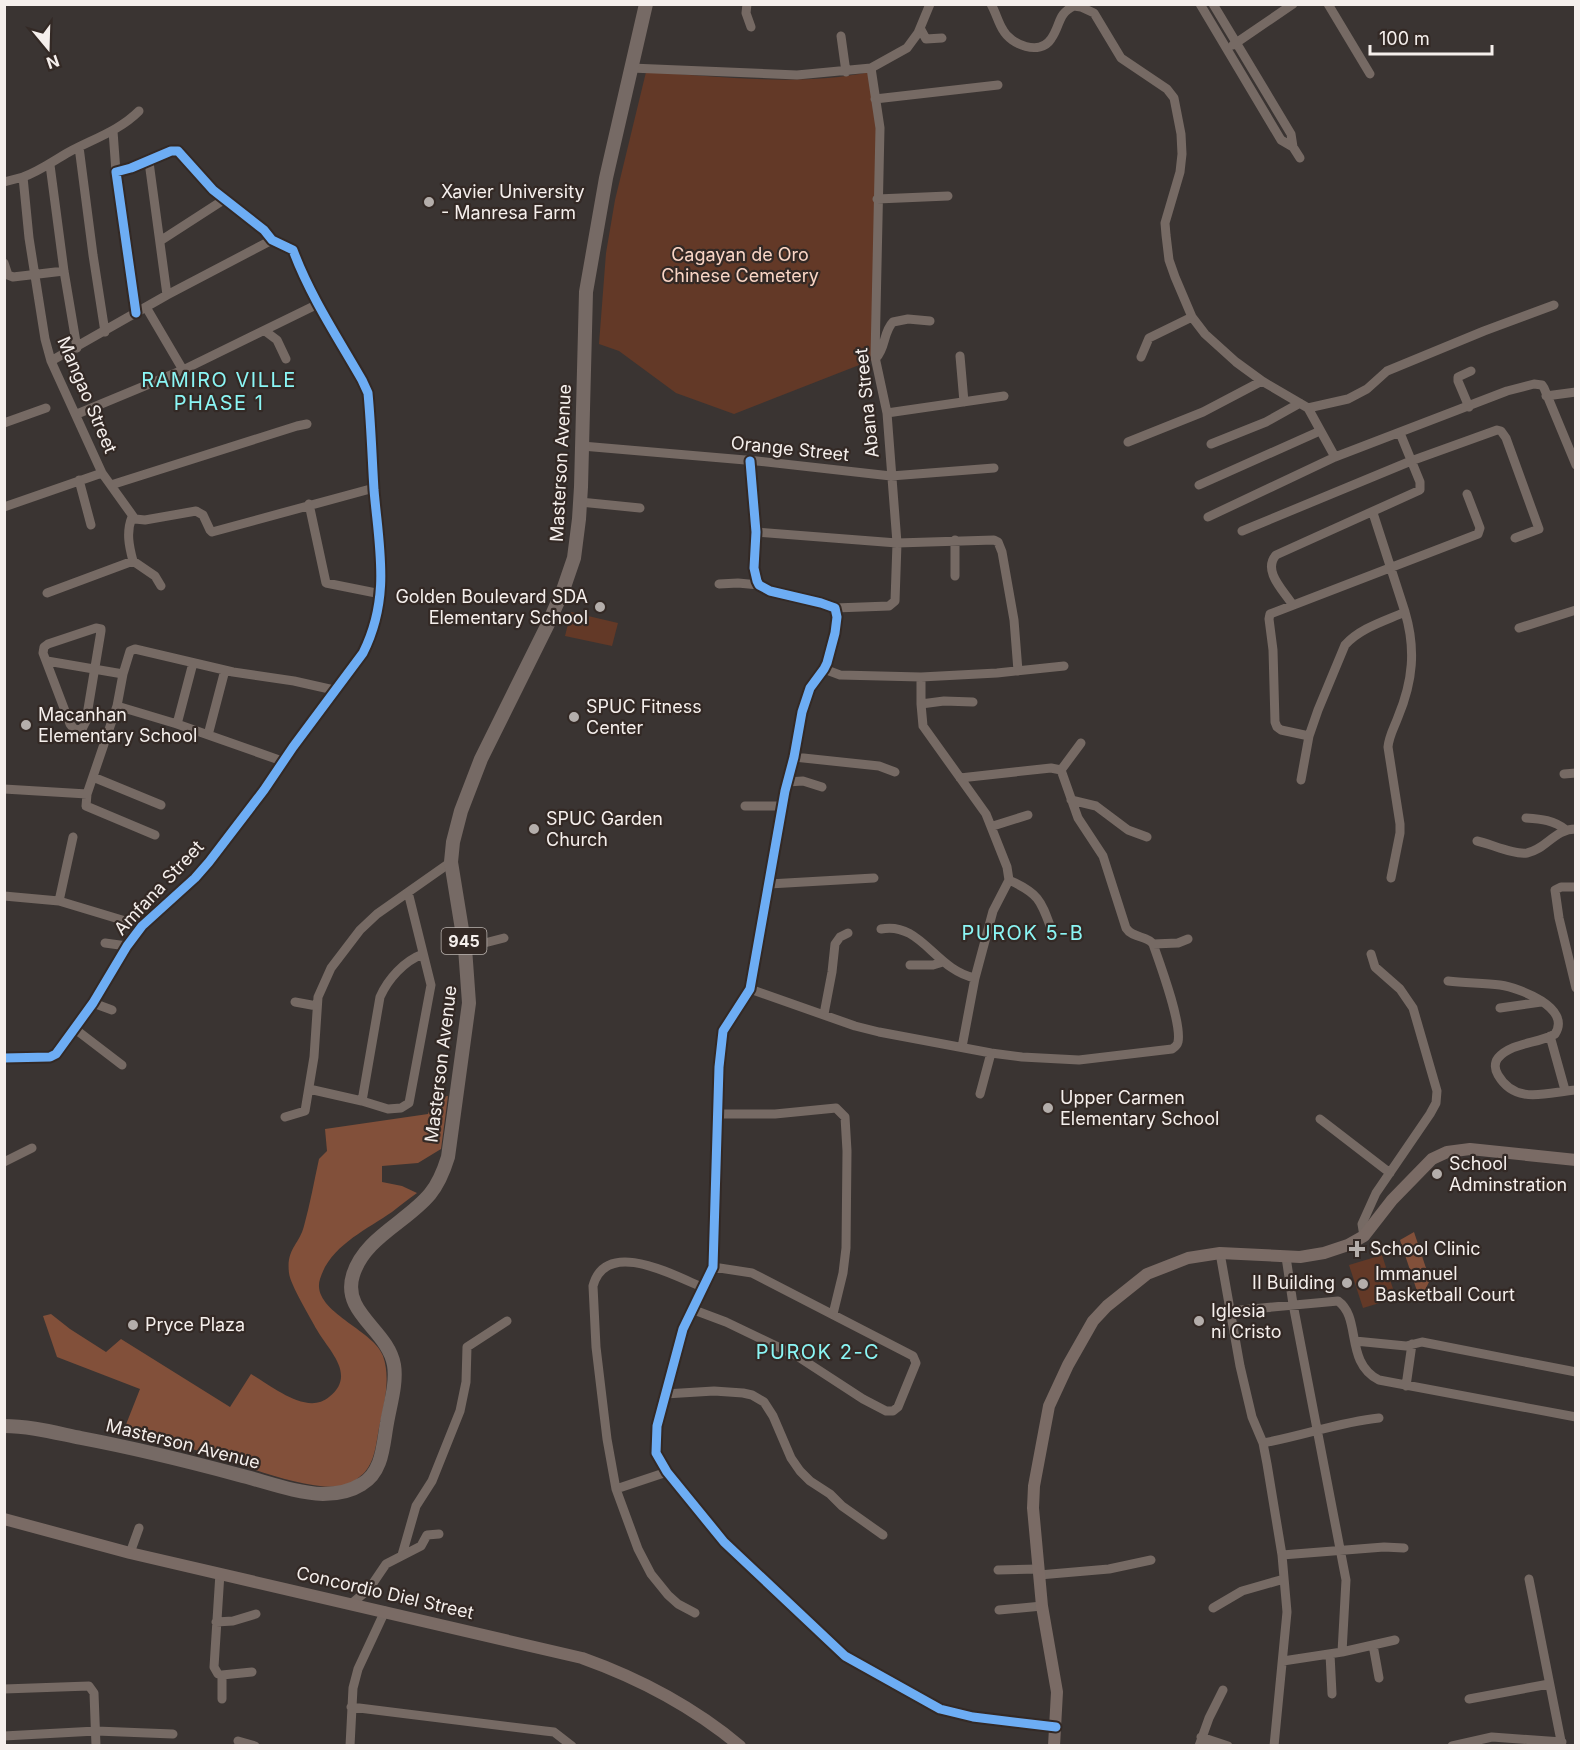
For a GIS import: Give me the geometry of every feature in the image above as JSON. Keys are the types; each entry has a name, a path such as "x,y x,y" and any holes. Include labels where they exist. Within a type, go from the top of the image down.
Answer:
{"main road":[{"name":"Masterson Avenue","path":"4,1426 40,1430 131,1448 310,1492 341,1493 352,1490 370,1479 375,1472 382,1449 394,1367 386,1344 353,1304 351,1284 360,1260 378,1239 423,1201 439,1181 448,1157 469,1003 465,948 451,862 456,824 481,759 563,590 574,558 580,502 586,292 606,178 646,4"},
{"path":"1054,1746 1057,1692 1038,1572 1033,1508 1034,1486 1049,1406 1068,1365 1093,1321 1132,1284 1147,1274 1188,1258 1220,1253 1300,1257 1324,1253 1348,1245 1364,1236 1403,1188 1432,1159 1448,1152 1470,1149 1575,1160"},
{"name":"Concordio Diel Street","path":"4,1519 130,1553 582,1659 638,1680 693,1710 740,1746"}],"street":[{"path":"747,4 746,13 751,27"},
{"path":"631,68 797,75 871,68 906,48 920,28 930,4"},
{"path":"991,4 1008,36 1030,48 1041,47 1049,42 1064,12 1074,6 1088,10 1098,18 1109,40 1124,61 1171,93 1179,119 1182,154 1180,172 1166,223 1166,235 1169,260 1192,317 1205,334 1236,362 1262,381 1304,405 1335,457"},
{"path":"1200,4 1281,140 1293,147"},
{"path":"1213,4 1291,134 1293,147 1300,158"},
{"path":"1271,4 1277,15"},
{"path":"1226,50 1293,4"},
{"path":"1328,4 1370,74"},
{"path":"920,28 926,39 942,38"},
{"path":"841,36 846,72"},
{"name":"Abana Street","path":"835,608 892,605 895,601 896,586 897,543 887,413 876,359 880,128 871,68"},
{"path":"875,99 998,85"},
{"path":"4,182 23,177 50,165 79,147 113,131 139,111"},
{"path":"113,131 116,171 136,313"},
{"path":"79,147 105,332"},
{"name":"Amfana Street","path":"4,1058 50,1057 56,1054 93,1003 127,946 142,926 195,878 209,862 363,653 370,639 381,594 382,551 374,488 368,393 300,270 293,250 272,240 264,230 213,190 178,152 171,152 149,162"},
{"path":"116,171 149,162 167,295"},
{"path":"50,165 77,348"},
{"name":"Mangao Street","path":"23,177 29,238 45,339 51,361 102,473 132,517"},
{"path":"877,200 948,196"},
{"path":"160,241 225,199"},
{"path":"51,361 167,295 272,240"},
{"path":"4,263 10,277 64,271"},
{"path":"77,414 183,370 318,304"},
{"path":"1211,444 1304,405 1348,399 1367,389 1387,371 1554,304"},
{"path":"146,307 183,370"},
{"path":"1141,357 1149,338 1192,317"},
{"path":"876,359 881,352 885,335 893,322 908,319 930,321"},
{"path":"265,331 279,341 286,359"},
{"path":"960,356 964,402"},
{"path":"1469,406 1458,377 1471,371"},
{"path":"1128,442 1211,408 1262,381"},
{"path":"1208,517 1335,457 1507,391 1534,384 1542,385 1575,465"},
{"path":"1546,396 1575,392"},
{"path":"887,413 1004,396"},
{"path":"4,423 46,408"},
{"path":"111,485 307,424"},
{"path":"1199,485 1320,430"},
{"path":"1242,531 1412,461 1485,433 1501,431 1506,438 1539,529 1515,538"},
{"path":"1292,604 1285,593 1278,588 1271,567 1276,555 1420,490 1420,482 1400,433"},
{"name":"Orange Street","path":"582,446 891,476 994,468"},
{"path":"750,461 756,532 753,568 759,585"},
{"path":"4,507 102,473"},
{"path":"79,480 91,525"},
{"path":"161,586 155,576 133,561 128,538 132,517 145,520 196,511 203,515 213,532 374,488"},
{"path":"1309,736 1281,730 1275,723 1273,650 1269,616 1292,604 1308,600 1478,534 1480,528 1467,494"},
{"path":"580,502 640,508"},
{"path":"309,504 326,583 381,594"},
{"path":"1373,513 1412,638 1412,659 1403,704 1389,738 1388,747 1400,824 1391,878"},
{"path":"756,532 897,543 994,540 1001,545 1014,620 1018,671"},
{"path":"955,540 955,576"},
{"path":"47,593 133,561"},
{"path":"719,584 759,585 770,591 835,608 837,617 835,633 824,669 816,678 806,699 787,782 750,989 723,1030 719,1067 712,1267 683,1329 665,1394 655,1444 660,1462 724,1542 845,1656 940,1709 973,1717 1056,1727"},
{"path":"1520,628 1575,610"},
{"path":"1301,780 1309,736 1345,645 1349,640 1371,627 1405,612"},
{"path":"99,628 101,631 95,668 86,721 82,729 75,730 70,724 43,653 44,647 99,628"},
{"path":"155,835 86,808 87,794 117,706 128,653 135,649 225,670 334,690"},
{"path":"47,661 123,674"},
{"path":"177,724 193,663"},
{"path":"824,669 840,675 921,677 1064,666"},
{"path":"208,735 225,670"},
{"path":"921,677 923,726 981,805 993,826 1009,880 993,911 975,978 962,1047"},
{"path":"921,704 951,700 973,702"},
{"path":"117,706 177,724 282,761"},
{"path":"1061,770 1081,743"},
{"path":"794,757 879,766 895,772"},
{"path":"960,778 1051,768 1061,770"},
{"path":"750,989 879,1032 991,1053 1079,1060 1172,1049 1178,1042 1176,1019 1153,944 1148,939 1134,936 1126,928 1103,856 1081,823 1061,770"},
{"path":"1564,774 1575,773"},
{"path":"93,777 161,805"},
{"path":"787,782 803,782 822,787"},
{"path":"4,789 87,794"},
{"path":"1071,800 1096,806 1128,830 1147,837"},
{"path":"745,806 783,806"},
{"path":"993,826 1028,815"},
{"path":"1526,818 1546,820 1571,829"},
{"path":"1477,841 1526,853 1547,845 1555,834 1571,829"},
{"path":"59,901 73,837"},
{"path":"285,1117 305,1111 314,1057 318,997 326,979 345,949 367,922 451,862"},
{"path":"770,884 874,878"},
{"path":"1009,880 1035,894 1043,907 1052,931"},
{"path":"1575,887 1561,887 1555,890 1575,988"},
{"path":"309,1089 388,1109 401,1108 409,1102 431,985 408,892"},
{"path":"4,896 59,901 142,926"},
{"path":"881,929 893,926 910,932 943,962 962,975 975,978"},
{"path":"824,1014 835,944 840,937 848,933"},
{"path":"465,948 504,938"},
{"path":"1153,944 1178,943 1188,939"},
{"path":"105,944 127,946"},
{"path":"362,1101 374,1061 376,1011 383,991 406,963 423,954"},
{"path":"1364,1236 1363,1221 1382,1182 1430,1114 1436,1103 1437,1091 1413,1008 1400,990 1375,967 1371,954"},
{"path":"910,965 933,965 943,962"},
{"path":"1448,981 1506,986 1555,1011 1558,1017 1558,1029 1550,1036 1509,1051 1497,1058 1496,1072 1512,1091 1522,1095 1539,1095 1570,1090 1550,1036"},
{"path":"295,1002 317,1006"},
{"path":"1500,1008 1541,1002"},
{"path":"93,1003 112,1010"},
{"path":"75,1029 122,1065"},
{"path":"980,1094 991,1053"},
{"path":"718,1114 775,1114 836,1108 845,1117 846,1248 833,1314"},
{"path":"1320,1119 1390,1173"},
{"path":"4,1162 32,1148"},
{"path":"1220,1253 1252,1416 1263,1443 1282,1555 1287,1612 1274,1746"},
{"path":"1286,1257 1293,1304 1342,1550 1346,1595 1342,1652"},
{"path":"695,1613 678,1604 651,1574 638,1549 616,1489 607,1439 595,1339 593,1286 604,1267 619,1262 628,1262 654,1267 704,1288"},
{"path":"693,1310 726,1322 797,1356 863,1399 886,1411 893,1412 898,1407 916,1363 915,1358 752,1273 712,1267"},
{"path":"1230,1311 1338,1301 1345,1310 1359,1361 1367,1373 1379,1380 1575,1416"},
{"path":"402,1555 416,1506 432,1481 460,1411 466,1382 467,1347 507,1321"},
{"path":"1355,1341 1406,1346 1416,1342 1428,1343 1575,1372"},
{"path":"1406,1386 1412,1344"},
{"path":"665,1394 735,1392 752,1395 764,1402 773,1416 791,1458 800,1471 842,1506 883,1535"},
{"path":"1263,1443 1318,1432 1358,1420 1379,1418"},
{"path":"616,1489 667,1472"},
{"path":"130,1553 139,1528"},
{"path":"351,1604 369,1589 386,1564 421,1546 427,1535 439,1534"},
{"path":"1282,1555 1384,1547 1404,1548"},
{"path":"998,1570 1038,1572 1109,1569 1151,1560"},
{"path":"220,1573 214,1667 222,1675 252,1672"},
{"path":"1213,1608 1242,1591 1284,1579"},
{"path":"1452,1746 1482,1739 1500,1742 1562,1744 1529,1579"},
{"path":"999,1610 1042,1606"},
{"path":"350,1746 353,1688 358,1670 385,1611"},
{"path":"216,1622 233,1621 256,1614"},
{"path":"1283,1661 1342,1652 1395,1640"},
{"path":"1373,1645 1379,1678"},
{"path":"1330,1654 1332,1694"},
{"path":"222,1675 222,1699"},
{"path":"1469,1699 1549,1684"},
{"path":"4,1689 89,1686 94,1693 96,1746"},
{"path":"1223,1690 1200,1741 1228,1746"},
{"path":"351,1707 554,1732 572,1746"},
{"path":"4,1736 96,1731 173,1734"},
{"path":"238,1741 255,1746"}],"green space":[{"name":"Cagayan de Oro Chinese Cemetery","path":"646,72 786,80 870,72 878,128 872,360 734,414 676,393 619,351 599,344 606,253 615,200"},
{"path":"571,612 618,623 612,646 565,636"},
{"path":"1382,1255 1396,1298 1363,1308 1349,1265"}],"shaded area":[{"path":"448,1096 441,1149 418,1163 382,1166 382,1182 402,1186 417,1193 340,1248 325,1267 320,1279 320,1290 324,1301 378,1347 385,1365 386,1392 374,1452 367,1469 354,1481 344,1486 331,1487 301,1483 125,1427 140,1389 57,1357 43,1316 51,1314 106,1352 121,1339 230,1407 251,1374 279,1392 300,1401 320,1402 329,1397 337,1389 341,1380 341,1372 297,1293 289,1273 289,1258 304,1226 319,1159 327,1151 325,1129 428,1114 434,1098"},
{"path":"1414,1232 1430,1280 1424,1292 1418,1294 1400,1240"}],"cycle path":[{"path":"4,1058 50,1057 56,1054 93,1003 127,946 142,926 195,878 264,790 363,653 377,612 381,572 368,393 316,300 293,250 272,240 264,230 213,190 178,151 171,151 116,172 136,313"},
{"path":"750,461 756,532 754,568 759,585 770,591 835,608 837,617 827,663 810,688 802,712 785,791 750,989 723,1031 719,1067 713,1267 683,1329 657,1426 656,1453 667,1472 724,1542 845,1656 940,1709 973,1717 1056,1727"}],"place":[{"name":"Xavier University - Manresa Farm","path":"429,202"},
{"name":"Golden Boulevard SDA Elementary School","path":"600,607"},
{"name":"SPUC Fitness Center","path":"574,717"},
{"name":"Macanhan Elementary School","path":"26,725"},
{"name":"SPUC Garden Church","path":"534,829"},
{"name":"Upper Carmen Elementary School","path":"1048,1108"},
{"name":"School Adminstration","path":"1437,1174"},
{"name":"School Clinic","path":"1357,1249"},
{"name":"II Building","path":"1347,1283"},
{"name":"Immanuel Basketball Court","path":"1363,1284"},
{"name":"Iglesia ni Cristo","path":"1199,1321"},
{"name":"Pryce Plaza","path":"133,1325"}],"district":[{"name":"RAMIRO VILLE PHASE 1","path":"219,392"},
{"name":"PUROK 5-B","path":"1023,933"},
{"name":"PUROK 2-C","path":"818,1352"}]}
